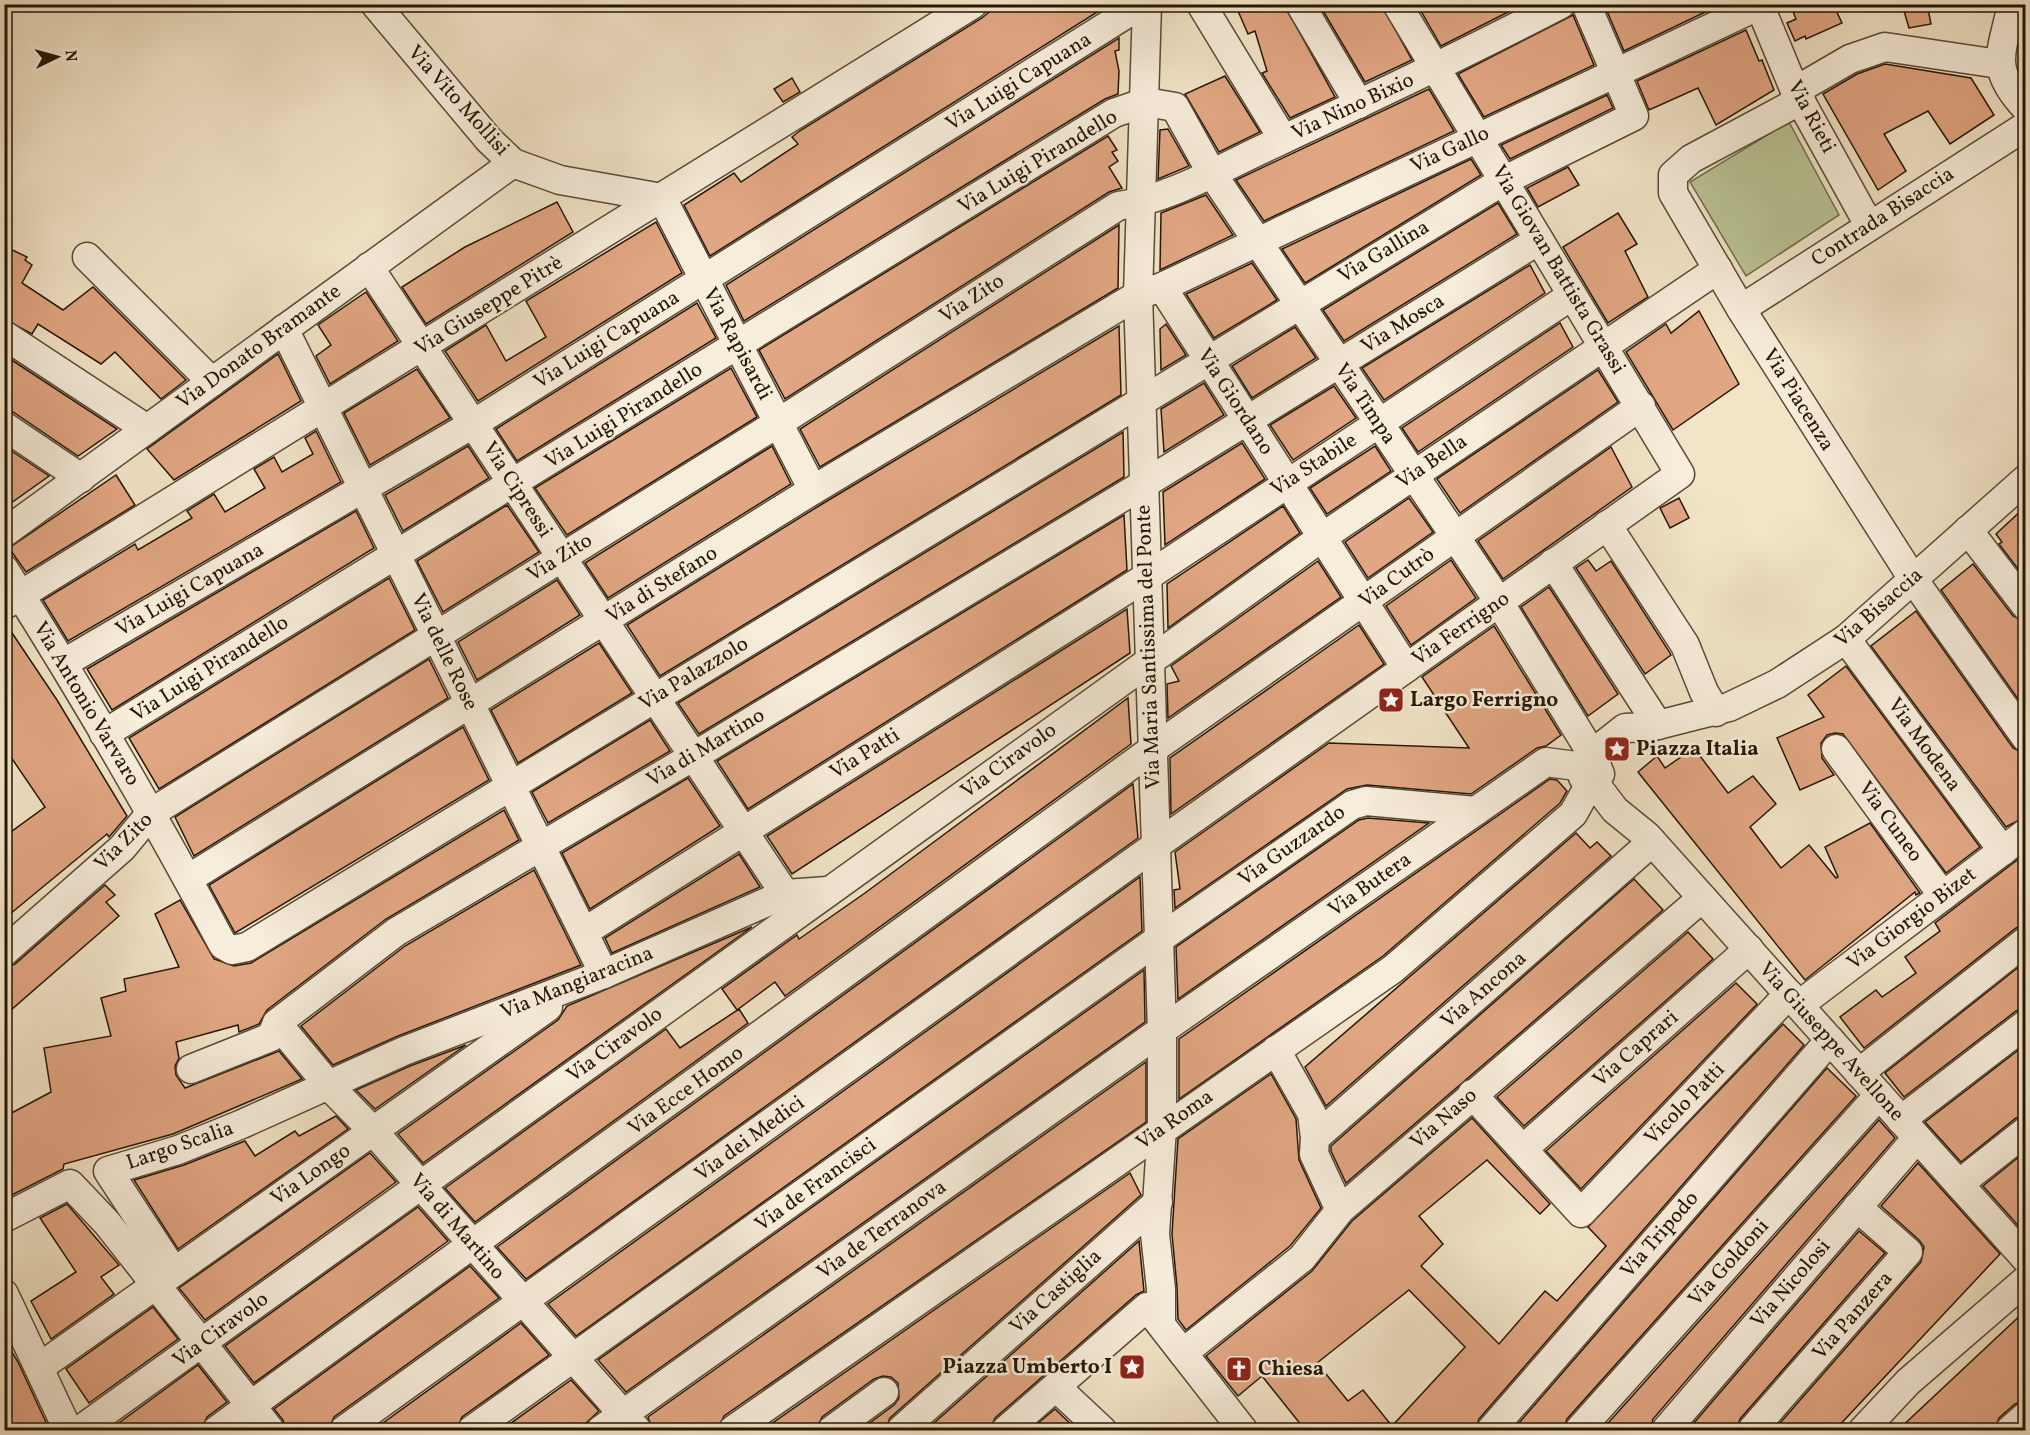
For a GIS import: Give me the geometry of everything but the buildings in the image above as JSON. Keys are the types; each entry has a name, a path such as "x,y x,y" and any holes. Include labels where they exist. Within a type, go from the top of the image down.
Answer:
{"street":[{"name":"Via Vito Mollisi","path":"375,4 489,140 513,163 560,180 662,198"},
{"name":"Via Giuseppe Pitrè","path":"13,600 324,410 973,4"},
{"name":"Via Maria Santissima del Ponte","path":"1144,4 1146,102 1143,203 1150,291 1142,402 1162,1030 1162,1128 1155,1234 1156,1307"},
{"name":"Via Luigi Capuana","path":"64,663 473,424 1144,4"},
{"path":"1201,4 1283,139"},
{"path":"1300,4 1359,104"},
{"name":"Via Giovan Battista Grassi","path":"1397,4 1680,474"},
{"name":"Via Nino Bixio","path":"1143,203 1436,69 1561,4"},
{"path":"1586,4 1616,73"},
{"path":"2012,4 2000,64 2004,81 2025,108"},
{"name":"Via Gallo","path":"1150,291 1760,5"},
{"name":"Via Rieti","path":"1760,5 1798,96 1869,225"},
{"name":"Via Piacenza","path":"2000,64 1885,47 1850,58 1798,96 1691,159 1673,175 1673,193 1741,309 1913,579 2025,738"},
{"name":"Via Gallina","path":"1142,402 1503,181 1634,116 1616,73"},
{"name":"Via Timpa","path":"1146,102 1175,107 1211,172 1499,602 1574,724 1592,770"},
{"name":"Via Luigi Pirandello","path":"105,734 1114,114 1146,102"},
{"name":"Contrada Bisaccia","path":"1741,309 2025,126"},
{"name":"Via Donato Bramante","path":"4,533 513,163"},
{"name":"Via Rapisardi","path":"662,198 813,490"},
{"name":"Via Zito","path":"4,952 122,848 151,813 778,423 1118,206 1143,203"},
{"name":"Via Mosca","path":"1144,484 1539,240"},
{"path":"87,257 212,382"},
{"name":"Via Cipressi","path":"369,267 784,894"},
{"name":"Via Bella","path":"1150,661 1412,475 1718,269"},
{"name":"Via Giordano","path":"1150,291 1208,361 1406,668"},
{"name":"Via di Stefano","path":"188,879 471,705 813,490 1150,291"},
{"name":"Via Stabile","path":"1148,576 1286,482 1571,296"},
{"name":"Via delle Rose","path":"284,329 584,932 593,979"},
{"path":"4,335 147,429"},
{"name":"Via Palazzolo","path":"247,947 1142,402"},
{"name":"Via Cutrò","path":"1153,749 1641,406"},
{"path":"4,426 81,478"},
{"name":"Via Ferrigno","path":"1155,846 1680,474"},
{"name":"Via Bisaccia","path":"1654,726 1716,712 1777,684 1846,639 2025,480"},
{"name":"Via di Martino","path":"191,1069 271,1037 277,1023 396,932 694,756 1144,484"},
{"path":"1607,525 1685,645 1716,712"},
{"path":"1968,530 2025,606"},
{"path":"1553,563 1631,683 1654,726 1625,728 1592,770"},
{"name":"Via Antonio Varvaro","path":"4,569 13,600 64,663 151,813 223,945 232,950 247,947"},
{"name":"Via Patti","path":"584,932 1148,576"},
{"name":"Via Modena","path":"1846,639 2002,851"},
{"name":"Via Ciravolo","path":"80,1431 827,891 1150,661"},
{"name":"Via Ecce Homo","path":"217,1431 250,1405 474,1246 1153,749"},
{"name":"Via Cuneo","path":"1836,749 1943,896"},
{"name":"Via Butera","path":"1162,1030 1546,762 1592,770"},
{"name":"Via Giuseppe Avellone","path":"1592,770 1615,810 1644,834 2025,1259"},
{"name":"Via Roma","path":"733,1431 1402,961 1573,814 1592,770"},
{"name":"Via Guzzardo","path":"1159,939 1352,805 1366,801 1476,811"},
{"name":"Via Ancona","path":"1315,1138 1644,834"},
{"name":"Via Giorgio Bizet","path":"1794,1000 1943,896 2025,834"},
{"name":"Via dei Medici","path":"344,1431 1155,846"},
{"name":"Via Mangiaracina","path":"330,1087 404,1051 593,979 784,894 827,891"},
{"name":"Via Naso","path":"1188,1349 1302,1258 1340,1210 1702,898"},
{"name":"Via de Francisci","path":"472,1431 1159,939"},
{"path":"1859,1073 2025,941"},
{"name":"Via Caprari","path":"1523,1149 1749,950"},
{"name":"Via Longo","path":"40,1367 373,1131 593,979"},
{"name":"Vicolo Patti","path":"1523,1149 1581,1213 1794,1000"},
{"name":"Via di Martino","path":"277,1023 330,1087 373,1131 574,1359 620,1425"},
{"name":"Via Nicolosi","path":"1665,1431 1857,1207 1909,1129 2025,1024"},
{"name":"Via de Terranova","path":"620,1425 1162,1030"},
{"name":"Via Tripodo","path":"1491,1431 1830,1040"},
{"path":"1276,1050 1312,1114 1314,1154 1340,1210"},
{"name":"Largo Scalia","path":"165,1278 108,1171 178,1150 330,1087"},
{"path":"1472,1094 1523,1149"},
{"name":"Via Goldoni","path":"1580,1431 1878,1095"},
{"path":"1959,1184 2025,1131"},
{"path":"4,1218 70,1184 165,1278 202,1344 270,1431"},
{"name":"Via Castiglia","path":"901,1431 1158,1202"},
{"name":"Via Panzera","path":"1752,1431 1908,1252 1857,1207"},
{"path":"1863,1431 1908,1382 2022,1290"},
{"path":"4,1294 68,1431"},
{"path":"1006,1431 1052,1390 1156,1307 1188,1349 1243,1431"},
{"path":"1052,1390 1102,1431"},
{"path":"832,1431 884,1392"},
{"path":"2010,1431 2025,1416"}],"green space":[{"path":"1789,122 1839,215 1746,276 1690,182"}],"place":[{"name":"Largo Ferrigno","path":"1391,700"},
{"name":"Piazza Italia","path":"1617,749"},
{"name":"Piazza Umberto I","path":"1132,1367"},
{"name":"Chiesa","path":"1239,1369"}]}
